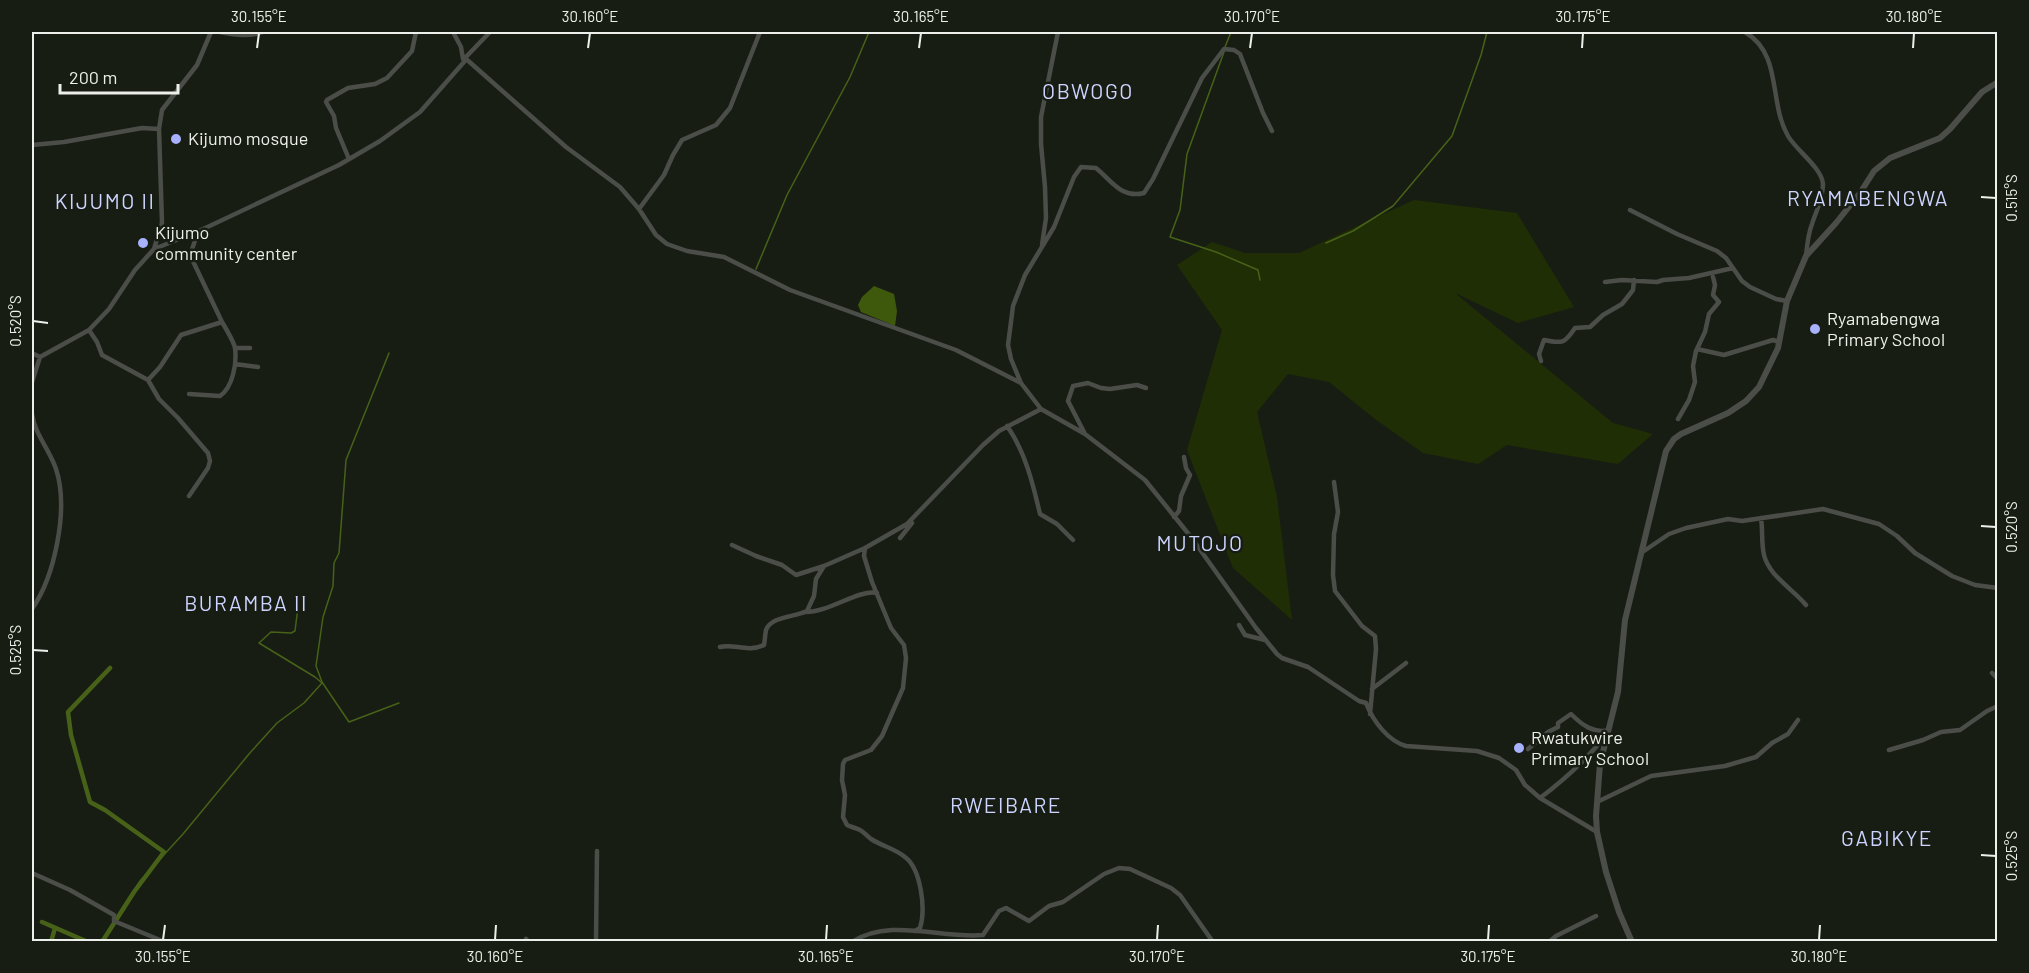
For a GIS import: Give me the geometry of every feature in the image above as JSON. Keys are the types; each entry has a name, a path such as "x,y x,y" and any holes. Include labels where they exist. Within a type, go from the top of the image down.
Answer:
{"street":[{"path":"32,382 40,357 89,330 109,309 135,270 154,249 162,223 159,129 162,110 197,65 211,34 219,32 254,35 263,32"},
{"path":"349,159 327,100 348,88 375,84 387,78 412,51 416,32"},
{"path":"453,32 461,47 464,60 566,147 620,187 639,209 656,235 675,248 724,257 790,291 956,350 1021,383"},
{"path":"154,249 199,231 349,159 380,141 420,112 490,32"},
{"path":"639,209 664,175 682,140 716,125 730,108 760,32"},
{"path":"1042,247 1046,211 1041,117 1058,32"},
{"path":"1632,942 1609,882 1597,832 1597,802 1600,764 1618,692 1625,620 1663,460 1670,443 1681,434 1728,413 1746,401 1759,387 1770,367 1779,342 1787,301 1806,256 1811,225 1820,201 1823,181 1788,136 1774,91 1767,54 1754,37 1745,32"},
{"path":"1272,131 1240,54 1229,48 1222,50 1202,78 1148,189 1139,194 1128,194 1116,187 1096,168 1081,167 1074,177 1054,227 1017,292 1008,331 1008,345 1021,383 1041,409 1085,434 1145,480 1282,658 1308,667 1366,704 1370,714 1389,737 1399,744 1406,747 1477,751 1499,758 1516,770 1525,784 1540,798 1597,832"},
{"path":"1806,256 1836,223 1878,166 1899,154 1940,138 1977,98 1998,82"},
{"path":"32,145 64,142 142,128 159,129"},
{"path":"1630,210 1717,251 1726,258 1742,281 1776,299 1787,301"},
{"path":"189,394 223,395 235,364 235,348 190,255 199,231"},
{"path":"1605,282 1634,280 1650,282 1689,278 1733,268"},
{"path":"1678,419 1689,400 1695,382 1694,361 1709,314 1719,302 1713,295 1715,285 1713,277"},
{"path":"1541,361 1539,354 1545,340 1556,342 1567,340 1575,328 1590,327 1599,318 1622,304 1633,290 1634,280"},
{"path":"148,381 181,335 222,322"},
{"path":"89,330 102,355 148,381 159,399 208,453 210,461 208,468 189,496"},
{"path":"1697,349 1724,355 1773,340 1779,342"},
{"path":"235,348 250,348"},
{"path":"32,352 40,357"},
{"path":"235,364 258,367"},
{"path":"1085,434 1068,401 1073,386 1089,382 1101,388 1110,389 1137,385 1146,388"},
{"path":"732,545 782,565 796,575 824,566 865,548 910,522 983,445 1007,426 1041,409"},
{"path":"32,414 34,427 49,451 56,469 61,491 61,511 51,568 42,592 32,609"},
{"path":"1007,426 1016,438 1031,478 1040,514 1057,524 1073,540"},
{"path":"1174,517 1179,511 1181,496 1190,475 1184,458"},
{"path":"1334,482 1338,512 1334,534 1335,591 1362,626 1375,636 1376,649 1370,714"},
{"path":"1641,553 1677,530 1723,520 1761,518 1822,509 1879,524 1897,536 1915,553 1952,576 1969,583 1998,588"},
{"path":"1761,518 1763,529 1761,536 1766,560 1776,575 1806,605"},
{"path":"900,538 909,529 912,523 910,522"},
{"path":"865,548 866,564 877,593 891,628 906,651 905,671 897,703 882,736 871,750 845,760 843,764 842,780 845,795 843,817 847,825 902,854 914,866 921,887 923,915 920,928 915,931"},
{"path":"804,612 814,596 816,579 824,566"},
{"path":"720,647 729,645 738,649 760,647 764,645 765,633 769,625 785,617 804,612 815,613 859,596 877,593"},
{"path":"1239,625 1245,635 1266,640"},
{"path":"1372,689 1406,663"},
{"path":"1992,673 1998,679"},
{"path":"1890,750 1941,732 1960,730 1998,706"},
{"path":"1528,749 1548,732 1558,727 1558,723 1571,714 1576,720 1595,731 1610,730"},
{"path":"1597,802 1643,778 1725,766 1756,757 1772,743 1788,734 1798,720"},
{"path":"1540,798 1596,748 1610,730"},
{"path":"596,942 597,851"},
{"path":"852,942 870,933 904,930 983,935 999,911 1006,908 1029,921 1049,906 1063,902 1104,874 1123,868 1160,883 1180,895 1213,942"},
{"path":"32,873 70,890 114,915 114,921 165,942"},
{"path":"1549,942 1556,936 1596,916"}],"green space":[{"path":"1414,200 1517,213 1574,307 1518,323 1455,293 1613,423 1653,434 1618,464 1507,445 1478,464 1423,453 1329,382 1288,374 1257,412 1277,497 1292,620 1233,568 1187,450 1222,330 1177,265 1212,242 1245,253 1299,253"},
{"path":"874,286 894,294 897,311 895,326 861,312 858,305 862,297"}],"waterway":[{"path":"756,269 787,195 850,77 869,32"},
{"path":"1225,47 1231,32"},
{"path":"1326,243 1353,231 1393,206 1452,136 1487,32"},
{"path":"1224,52 1187,154 1180,210 1170,237 1216,252 1258,270 1260,280"},
{"path":"389,353 346,460 339,553 334,563 333,586 323,617 316,666 322,682 349,722 399,703"},
{"path":"121,910 140,881 183,834 249,754 277,723 304,703 322,683 259,643 271,632 291,633 295,631 299,599"},
{"path":"102,942 134,892 164,852 90,802 71,735 68,712 110,668"},
{"path":"42,922 88,942"},
{"path":"51,942 55,928"}],"place":[{"name":"Kijumo mosque","path":"176,139"},
{"name":"Kijumo community center","path":"143,243"},
{"name":"Ryamabengwa Primary School","path":"1815,329"},
{"name":"Rwatukwire Primary School","path":"1519,748"}],"district":[{"name":"OBWOGO","path":"1088,92"},
{"name":"RYAMABENGWA","path":"1868,199"},
{"name":"KIJUMO II","path":"105,202"},
{"name":"MUTOJO","path":"1200,544"},
{"name":"BURAMBA II","path":"246,604"},
{"name":"RWEIBARE","path":"1006,806"},
{"name":"GABIKYE","path":"1887,839"}]}
